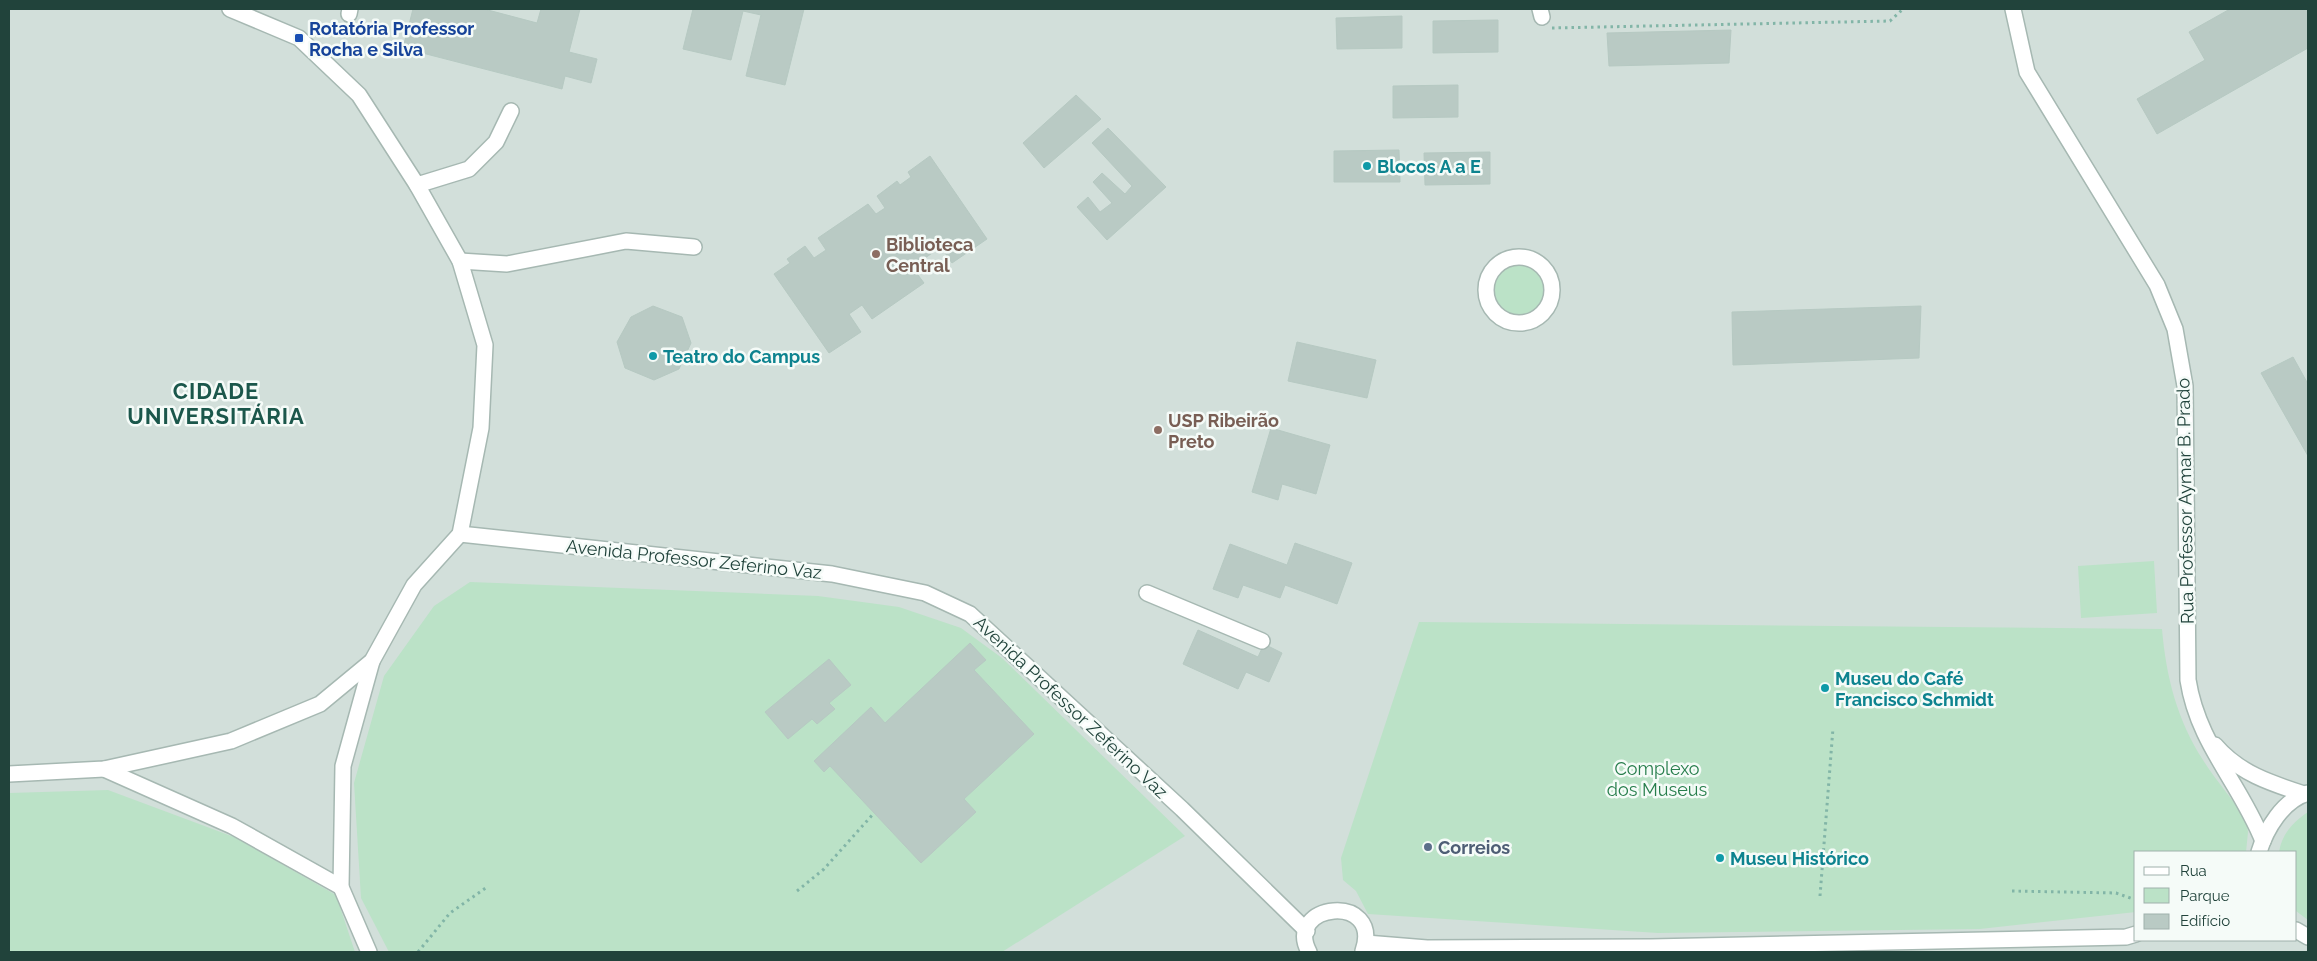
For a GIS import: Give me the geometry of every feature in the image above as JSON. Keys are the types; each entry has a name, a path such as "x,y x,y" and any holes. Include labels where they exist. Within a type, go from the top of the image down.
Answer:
{"street":[{"path":"230,9 299,38 359,96 417,185 460,261 485,345 481,428 460,534 414,585 372,661 343,766 341,887 369,952"},
{"name":"Rua Professor Aymar B. Prado","path":"2013,9 2028,72 2156,285 2175,329 2185,386 2188,680 2191,698 2212,752 2254,818 2261,846"},
{"path":"417,185 469,169 496,142 511,111"},
{"path":"460,261 507,264 626,241 694,247"},
{"path":"1522,257 1541,265 1548,272 1553,291 1546,311 1528,322 1518,324 1498,316 1487,300 1486,287 1493,270 1501,262 1511,258 1522,257"},
{"name":"Avenida Professor Zeferino Vaz","path":"460,534 832,574 925,593 970,614 1182,808 1307,931"},
{"path":"1147,593 1262,641"},
{"path":"9,774 104,769 240,738 320,704 372,661"},
{"name":"Rua Professor Aymar B. Prado","path":"2204,733 2237,766 2258,778 2306,794"},
{"path":"104,769 232,826 341,887"},
{"path":"2261,846 2282,809 2306,794"},
{"path":"1309,952 1306,940 1311,922 1319,914 1328,910 1338,909 1350,912 1360,920 1365,931 1364,948 1651,948 2126,937 2134,935"},
{"path":"2297,931 2308,937"}],"path":[{"path":"1541,18 1890,21 1903,9"},
{"path":"1820,896 1832,728"},
{"path":"797,891 824,868 874,813"},
{"path":"418,952 450,914 487,887"},
{"path":"2012,891 2116,892 2134,899"}],"shaded area":[{"name":"USP Ribeirão Preto","path":"9,9 2308,9 2308,952 9,952"}],"green space":[{"path":"1518,260 1535,265 1543,273 1548,290 1543,307 1535,315 1518,320 1501,315 1493,307 1488,290 1493,273 1501,265"},
{"path":"2154,561 2157,613 2081,618 2078,566"},
{"path":"470,582 818,596 899,607 961,628 1002,658 1185,836 1002,952 389,952 361,898 354,783 384,676 434,606"},
{"name":"Complexo dos Museus","path":"1419,622 2162,629 2170,681 2186,729 2203,760 2246,820 2248,832 2246,851 2134,851 2134,912 1980,929 1658,933 1368,914 1356,891 1343,880 1341,858"},
{"path":"108,790 234,837 336,895 355,952 9,952 9,793"},
{"path":"2308,812 2308,920 2297,912 2297,851 2279,851 2289,829"}],"building":[{"path":"413,9 484,9 537,23 541,9 580,9 569,52 597,59 591,83 565,76 562,89 403,48"},
{"path":"693,9 804,9 785,85 746,76 761,15 743,11 731,60 683,49"},
{"path":"2230,9 2308,9 2308,48 2157,134 2137,99 2205,60 2189,32"},
{"path":"1402,16 1402,48 1337,49 1336,18"},
{"path":"1498,20 1498,52 1433,53 1433,21"},
{"path":"1731,30 1729,63 1609,66 1607,33"},
{"name":"Blocos A a E","path":"1458,85 1458,117 1393,118 1393,86"},
{"path":"1076,95 1101,119 1044,168 1023,143"},
{"path":"1108,128 1166,187 1107,240 1077,207 1088,197 1100,212 1112,203 1093,182 1102,173 1125,194 1132,186 1092,143"},
{"name":"Blocos A a E","path":"1399,150 1400,182 1334,182 1334,151"},
{"name":"Blocos A a E","path":"1490,152 1490,184 1425,185 1424,153"},
{"name":"Biblioteca Central","path":"930,156 987,239 952,263 941,247 912,267 924,283 872,319 862,305 849,314 861,332 829,353 774,274 790,263 787,259 805,246 814,258 826,250 818,238 868,204 876,214 885,208 877,196 897,181 900,185 911,177 908,172"},
{"name":"Teatro do Campus","path":"653,306 682,317 691,343 679,369 654,380 625,368 617,342 631,317"},
{"path":"1921,306 1919,358 1733,365 1732,312"},
{"path":"1297,342 1376,360 1367,398 1288,381"},
{"path":"2293,357 2308,384 2308,456 2261,373"},
{"path":"1271,428 1330,445 1316,494 1282,484 1278,500 1252,492"},
{"path":"1295,543 1352,563 1337,604 1285,585 1280,598 1243,585 1238,598 1213,589 1230,544 1287,565"},
{"path":"1198,630 1258,657 1264,644 1282,653 1269,682 1246,672 1238,689 1183,664"},
{"path":"970,643 986,660 974,670 1034,734 964,799 976,812 921,863 830,766 824,772 814,761 871,707 885,723"},
{"path":"829,659 851,685 829,703 835,709 817,724 812,719 788,739 765,712"}],"place":[{"name":"Rotatória Professor Rocha e Silva","path":"299,38"},
{"name":"Blocos A a E","path":"1367,166"},
{"name":"Biblioteca Central","path":"876,254"},
{"name":"Teatro do Campus","path":"653,356"},
{"name":"USP Ribeirão Preto","path":"1158,430"},
{"name":"Museu do Café Francisco Schmidt","path":"1825,688"},
{"name":"Correios","path":"1428,847"},
{"name":"Museu Histórico","path":"1720,858"}],"district":[{"name":"CIDADE UNIVERSITÁRIA","path":"216,404"}]}
